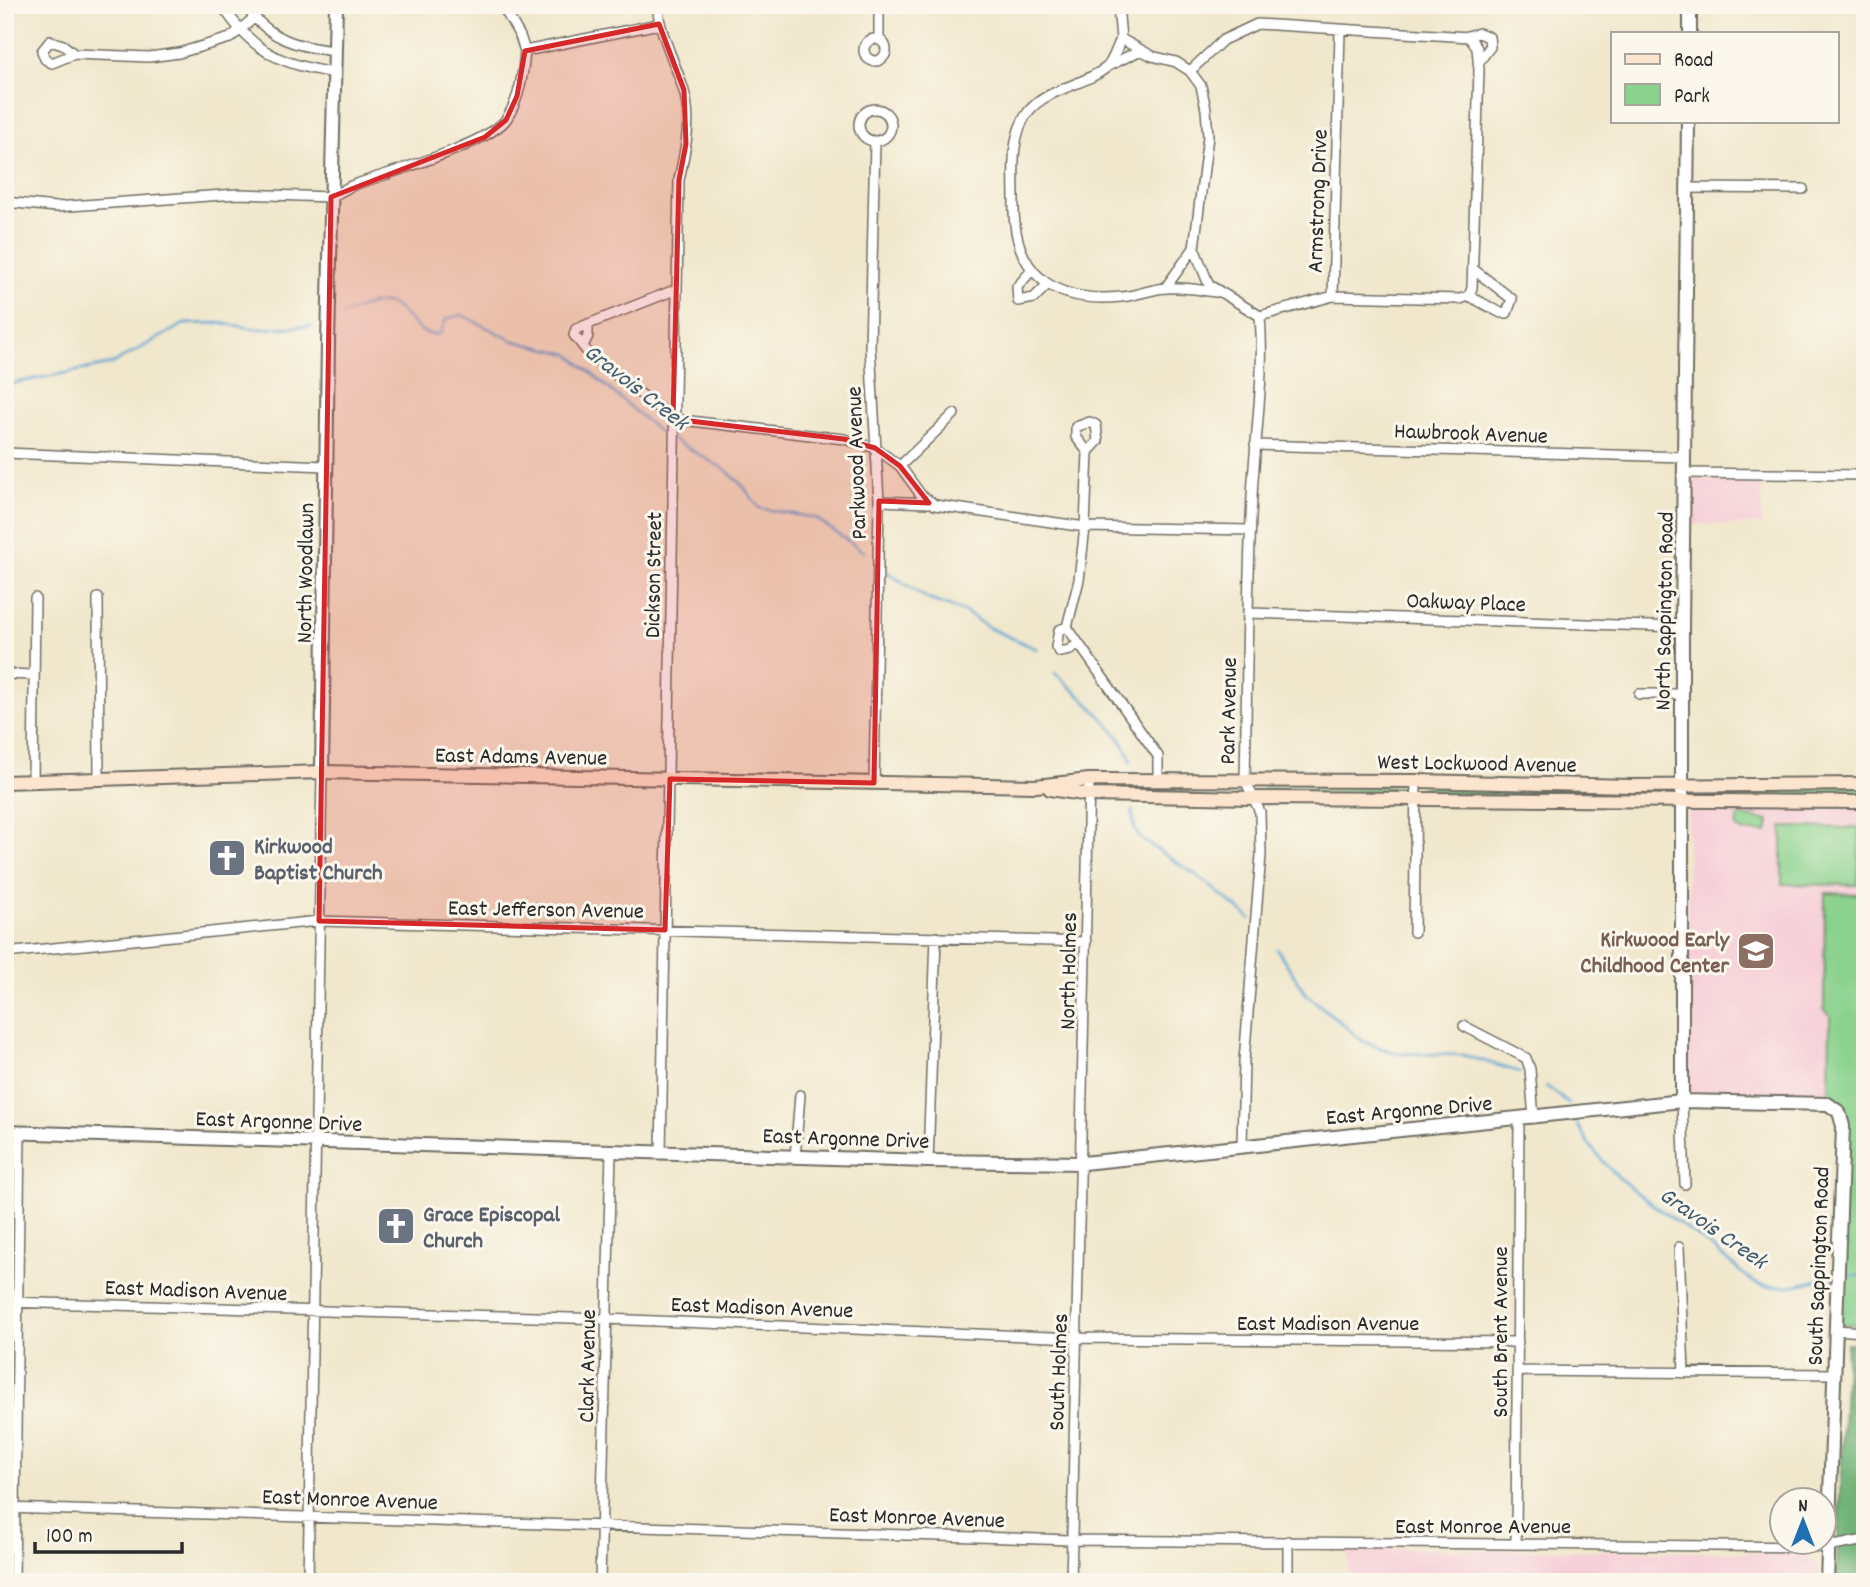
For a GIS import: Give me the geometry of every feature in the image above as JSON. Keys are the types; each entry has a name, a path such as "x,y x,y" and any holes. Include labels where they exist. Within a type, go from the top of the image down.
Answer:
{"main road":[{"name":"East Adams Avenue","path":"5,782 322,772 1036,786 1089,780"},
{"name":"West Lockwood Avenue","path":"1089,780 1865,784"},
{"name":"East Adams Avenue","path":"1036,786 1089,795"},
{"name":"West Lockwood Avenue","path":"1089,795 1416,801 1682,800 1865,803"}],"street":[{"path":"222,5 240,31 281,61 335,73"},
{"path":"245,5 268,31 291,44 335,51"},
{"name":"North Woodlawn","path":"308,1582 326,466 337,5"},
{"path":"5,202 56,207 237,194 331,197 351,186 485,137 506,120 517,96 525,51 520,36 502,5"},
{"name":"Dickson Street","path":"657,5 659,24 684,90 688,114 679,180 661,1152"},
{"path":"878,5 879,39"},
{"path":"1108,66 1121,39 1118,5"},
{"path":"1690,5 1690,32"},
{"path":"74,54 149,57 203,47 240,31 254,18"},
{"path":"1190,71 1223,40 1257,24 1281,23 1340,31 1470,39 1479,33 1489,37 1490,47 1478,63"},
{"path":"525,51 659,24"},
{"name":"Armstrong Drive","path":"1260,316 1333,296 1340,31"},
{"path":"1121,39 1190,71 1201,86 1208,136 1194,248 1166,288"},
{"path":"1469,296 1473,269 1478,63 1470,39"},
{"path":"1141,50 1039,102 1020,126 1015,149 1013,221 1018,244 1038,279 1057,290 1091,298 1123,298 1166,288 1216,292"},
{"name":"North Sappington Road","path":"1682,1101 1682,627 1688,122"},
{"name":"Parkwood Avenue","path":"874,141 870,347 879,501 874,783"},
{"path":"1687,188 1803,189"},
{"path":"1194,248 1209,285 1216,292 1260,316"},
{"path":"1333,296 1460,299 1469,296 1501,313 1507,313 1511,306 1510,296 1473,269"},
{"path":"1032,270 1017,288 1018,300 1034,298 1047,285"},
{"path":"677,289 576,329 574,335 583,346 673,419 844,439 875,448 900,466 929,503"},
{"name":"Park Avenue","path":"1242,1145 1245,1047 1261,866 1260,812 1245,780 1250,530 1264,361 1260,316"},
{"path":"900,466 954,414"},
{"name":"Hawbrook Avenue","path":"1255,445 1685,457"},
{"path":"1088,452 1085,527 1079,580 1067,627 1158,756 1158,780"},
{"path":"5,453 326,466"},
{"path":"1685,473 1865,475"},
{"path":"879,501 929,503 1085,527 1250,530"},
{"path":"33,783 35,598"},
{"path":"98,598 99,779"},
{"name":"Oakway Place","path":"1249,614 1682,627"},
{"path":"1067,627 1059,630 1056,648 1060,652 1070,650 1078,643"},
{"path":"5,674 34,675"},
{"path":"1639,694 1683,694"},
{"name":"North Holmes","path":"1083,1163 1089,780"},
{"path":"1414,932 1416,781"},
{"name":"East Jefferson Avenue","path":"5,953 319,921 1086,942"},
{"path":"928,1161 936,937"},
{"path":"1464,1026 1526,1058 1530,1069 1534,1118"},
{"path":"795,1157 800,1095"},
{"path":"1682,1101 1685,1184"},
{"name":"East Argonne Drive","path":"5,1132 928,1161 1083,1163 1682,1101"},
{"name":"South Sappington Road","path":"1682,1101 1822,1103 1839,1112 1843,1126 1830,1486"},
{"name":"South Brent Avenue","path":"1516,1544 1518,1120"},
{"path":"14,1582 10,1508 18,1303 20,1133"},
{"name":"Clark Avenue","path":"600,1582 611,1151"},
{"name":"South Holmes","path":"1072,1582 1083,1163"},
{"path":"1679,1247 1684,1373"},
{"name":"East Madison Avenue","path":"5,1302 606,1319 1077,1338 1518,1342"},
{"path":"1835,1330 1865,1332"},
{"path":"1518,1371 1834,1374"},
{"name":"East Monroe Avenue","path":"10,1508 1072,1540 1769,1546"},
{"name":"East Monroe Avenue","path":"1839,1545 1865,1540"},
{"path":"1288,1541 1288,1582"},
{"name":"South Sappington Road","path":"1827,1582 1828,1556"}],"highlighted area":[{"path":"659,24 684,90 686,144 679,180 673,419 844,439 875,448 900,466 929,503 879,501 874,783 670,779 665,930 319,921 331,197 485,137 506,120 517,96 525,51"}],"shaded area":[{"path":"1695,479 1762,480 1762,525 1690,524 1691,484"},
{"name":"Kirkwood Early Childhood Center","path":"1695,806 1862,808 1861,894 1826,893 1829,1098 1689,1093 1686,1087 1688,813"},
{"path":"1348,1548 1769,1553 1769,1556 1806,1556 1819,1567 1821,1575 1820,1582 1348,1582"}],"green space":[{"path":"1170,783 1234,785 1236,789 1232,792 1102,789 1141,788"},
{"path":"1263,786 1405,787 1407,792 1270,793 1264,792"},
{"path":"1778,786 1865,786 1865,797 1698,795 1699,791 1750,792"},
{"path":"1422,788 1662,790 1662,793 1618,793 1588,797 1423,793"},
{"path":"1862,808 1865,808 1865,1325 1840,1324 1844,1109 1841,1104 1829,1098 1830,1016 1824,1009 1825,893 1861,894"},
{"path":"1738,817 1769,821 1767,832 1745,832 1736,828"},
{"path":"1782,827 1859,828 1858,885 1782,884"},
{"path":"1847,1343 1865,1343 1865,1582 1836,1582"}],"waterway":[{"name":"Gravois Creek","path":"343,315 369,305 386,303 400,310 419,329 433,335 441,333 446,319 462,315 514,341 569,354 658,431 726,470 743,486 759,508 815,518 864,552"},
{"name":"Gravois Creek","path":"5,385 112,364 184,324 219,323 258,329 312,326"},
{"name":"Gravois Creek","path":"887,572 928,599 965,612 989,628 1037,649"},
{"name":"Gravois Creek","path":"1055,673 1110,727 1120,739 1131,762"},
{"name":"Gravois Creek","path":"1132,810 1135,830 1141,839 1199,877 1251,919"},
{"name":"Gravois Creek","path":"1277,949 1306,994 1363,1041 1394,1053 1463,1055 1520,1072"},
{"name":"Gravois Creek","path":"1546,1086 1569,1103"},
{"name":"Gravois Creek","path":"1577,1124 1588,1143 1616,1175 1755,1283 1785,1287 1834,1277"},
{"name":"Gravois Creek","path":"1841,1276 1865,1275"}],"place":[{"name":"Kirkwood Baptist Church","path":"227,858"},
{"name":"Kirkwood Early Childhood Center","path":"1756,951"},
{"name":"Grace Episcopal Church","path":"396,1226"}]}
